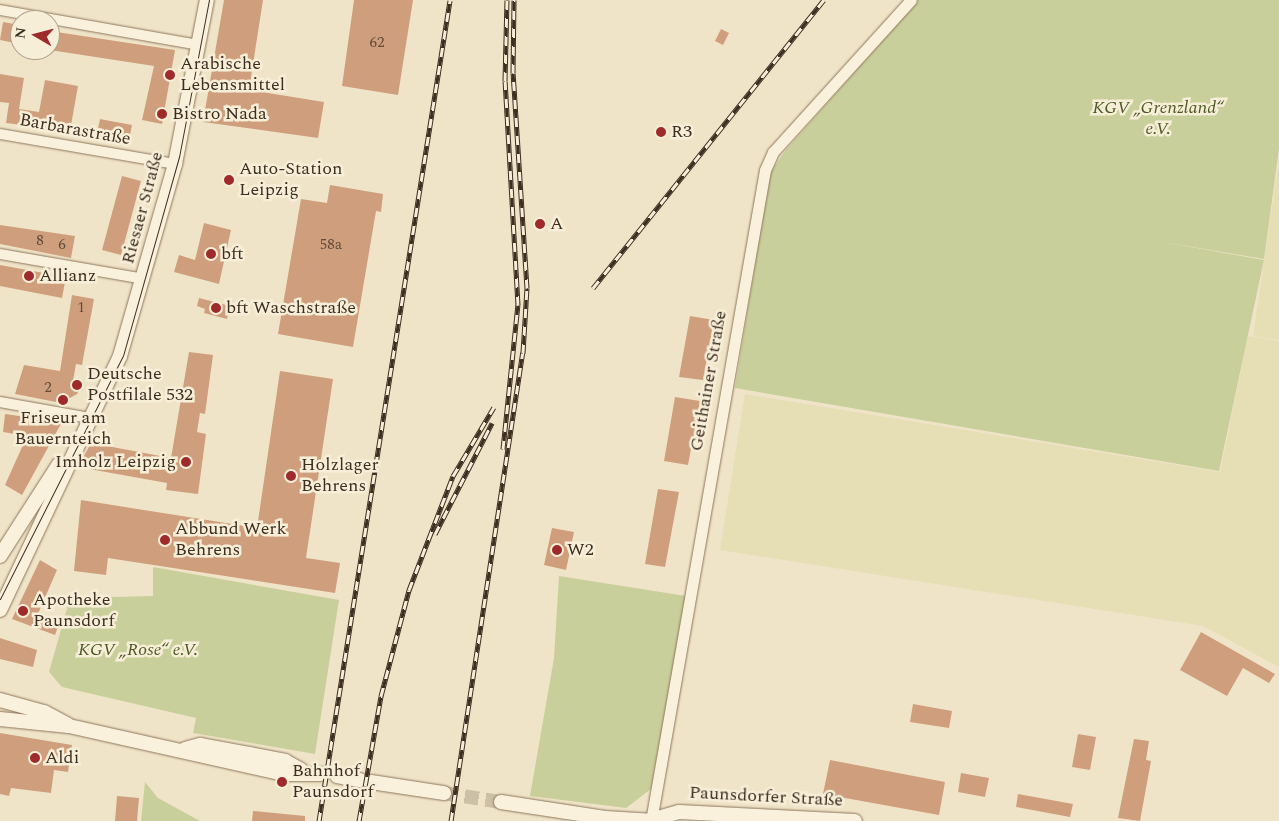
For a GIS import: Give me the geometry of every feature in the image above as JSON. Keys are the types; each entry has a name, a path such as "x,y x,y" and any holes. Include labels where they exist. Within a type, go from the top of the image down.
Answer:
{"main road":[{"name":"Riesaer Straße","path":"0,610 120,356 144,279 174,164 200,45 207,0"},
{"name":"Riesaer Straße","path":"0,556 90,418"},
{"path":"0,700 44,712 69,726"},
{"path":"0,719 69,726 185,749 200,745 284,761 301,770 321,774"},
{"path":"337,776 444,793"},
{"name":"Paunsdorfer Straße","path":"501,802 605,818 652,821 679,812 856,821"}],"street":[{"name":"Geithainer Straße","path":"652,821 765,170 773,152 911,0"},
{"path":"0,10 200,45"},
{"name":"Barbarastraße","path":"0,134 174,164"},
{"path":"0,254 144,279"},
{"path":"0,402 90,418"}],"shaded area":[{"path":"1279,159 1279,340 1253,336"},
{"path":"1248,336 1279,341 1279,667 1203,626 720,550 745,394 1220,472"}],"green space":[{"name":"KGV „Grenzland“ e.V.","path":"918,0 1279,0 1279,149 1264,259 1157,241 1264,260 1219,471 735,388 770,173 785,151"},
{"name":"KGV „Rose“ e.V.","path":"153,567 339,600 315,754 193,733 196,718 62,687 49,672 70,598 153,596"},
{"path":"559,576 686,596 651,789 626,808 530,796 554,658"},
{"path":"145,782 158,798 200,821 141,821"}],"building":[{"path":"224,0 263,0 249,90 324,102 318,138 203,122"},
{"path":"354,0 413,0 398,95 342,86"},
{"path":"3,22 10,23 10,42 0,40"},
{"path":"721,29 729,33 723,45 715,41"},
{"path":"60,33 175,50 162,124 142,120 154,66 60,52"},
{"path":"0,74 24,78 19,109 39,112 45,80 78,86 70,131 6,123 9,103 0,102"},
{"path":"100,119 132,125 128,145 96,139"},
{"path":"122,176 141,181 121,255 102,250"},
{"path":"330,185 383,194 381,212 376,211 353,347 278,334 301,199 327,203"},
{"name":"bft","path":"204,223 231,230 219,284 174,272 179,255 195,260"},
{"path":"0,225 75,236 71,258 0,244"},
{"path":"0,265 66,277 62,298 0,286"},
{"path":"72,295 94,299 82,365 76,364 73,381 83,383 77,394 61,403 15,394 24,365 60,371"},
{"name":"bft Waschstraße","path":"199,298 230,306 227,319 204,313 205,309 197,306"},
{"path":"690,316 714,320 703,380 679,377"},
{"path":"189,352 213,355 205,414 200,413 197,432 206,434 198,494 166,490 167,483 78,467 91,443 171,458"},
{"path":"280,371 333,379 306,558 340,563 335,593 108,558 106,575 74,571 81,500 257,528"},
{"path":"675,397 700,401 688,465 664,461"},
{"path":"5,414 62,422 22,495 5,485 27,436 3,432"},
{"path":"658,489 679,492 665,567 645,564"},
{"name":"W2","path":"552,528 574,532 566,570 544,565"},
{"path":"40,560 57,570 37,616 59,624 55,635 12,619"},
{"path":"1201,632 1275,674 1269,683 1243,668 1227,696 1180,670"},
{"path":"0,638 37,650 33,667 0,659"},
{"path":"913,704 952,711 949,728 910,722"},
{"name":"Aldi","path":"0,733 72,745 68,772 54,770 51,793 11,788 9,796 0,794"},
{"path":"1078,734 1096,737 1090,770 1072,767"},
{"path":"1134,739 1149,741 1146,760 1151,761 1140,821 1118,818"},
{"path":"830,760 945,782 939,815 823,794"},
{"path":"961,773 989,778 985,797 958,792"},
{"path":"1018,794 1073,804 1070,817 1016,807"},
{"path":"117,796 139,798 137,821 115,821"},
{"path":"253,811 305,816 305,821 252,821"}],"tunnel":[{"path":"444,793 501,802"}],"tram line":[{"path":"0,599 123,356 179,157 209,0"}],"railway":[{"path":"319,821 450,0"},
{"path":"503,449 518,305 505,81 507,0"},
{"path":"451,821 523,353 527,288 513,73 514,0"},
{"path":"593,288 824,0"},
{"path":"359,821 381,696 409,590 453,476 494,407"},
{"path":"435,534 492,423"}],"place":[{"name":"Arabische Lebensmittel","path":"170,75"},
{"name":"Bistro Nada","path":"162,114"},
{"name":"R3","path":"661,132"},
{"name":"Auto-Station Leipzig","path":"229,180"},
{"name":"A","path":"540,224"},
{"name":"bft","path":"211,254"},
{"name":"Allianz","path":"29,276"},
{"name":"bft Waschstraße","path":"216,308"},
{"name":"Deutsche Postfilale 532","path":"77,385"},
{"name":"Friseur am Bauernteich","path":"63,400"},
{"name":"Imholz Leipzig","path":"186,462"},
{"name":"Holzlager Behrens","path":"291,476"},
{"name":"Abbund Werk Behrens","path":"165,540"},
{"name":"W2","path":"557,550"},
{"name":"Apotheke Paunsdorf","path":"23,611"},
{"name":"Aldi","path":"35,758"},
{"name":"Bahnhof Paunsdorf","path":"282,782"}]}
